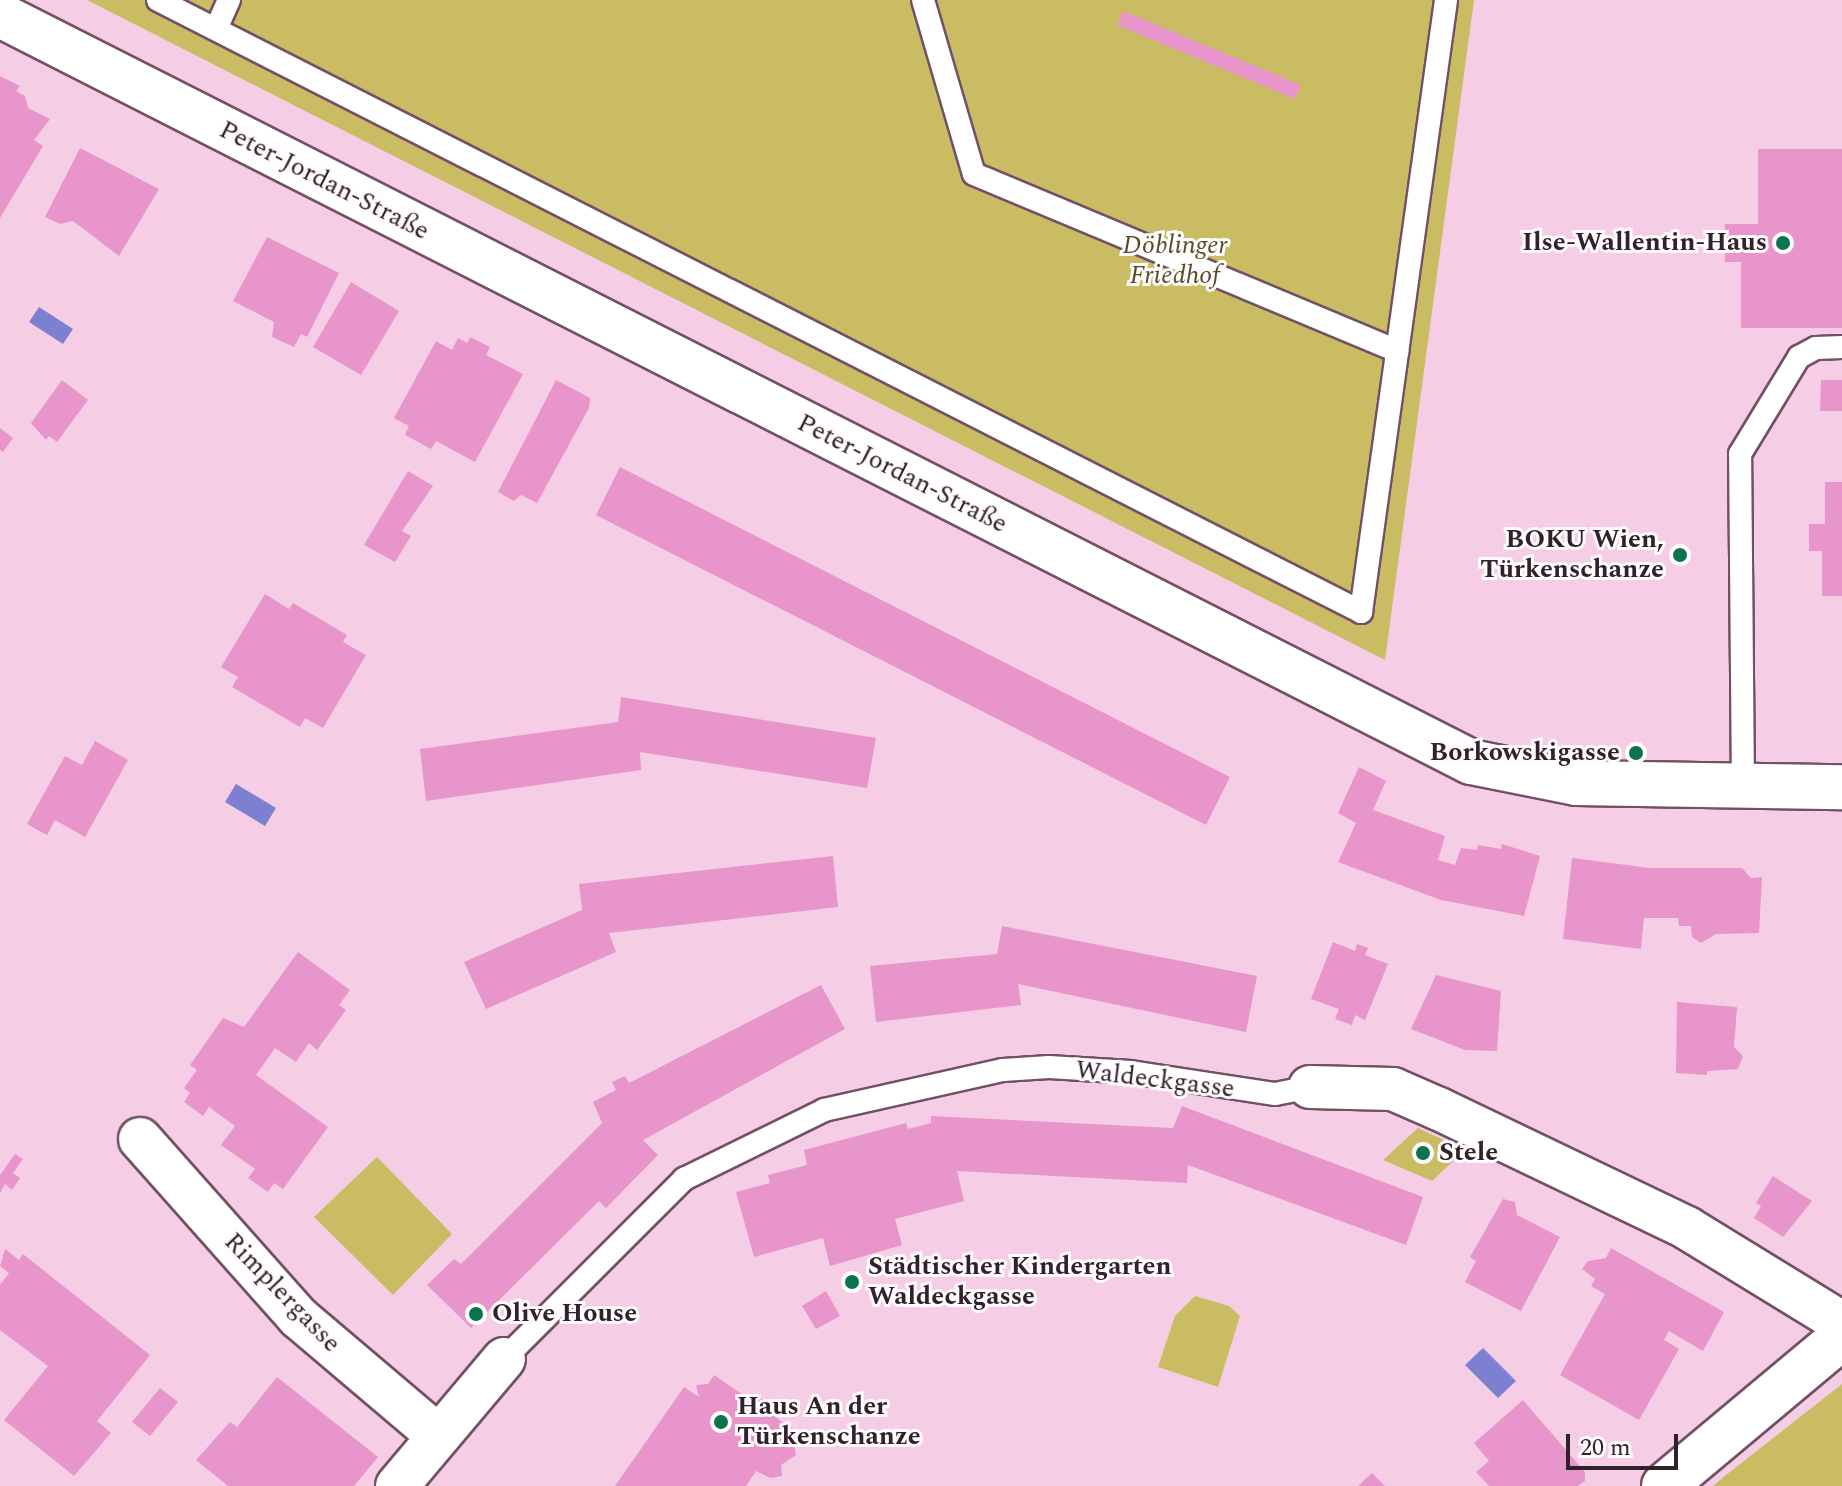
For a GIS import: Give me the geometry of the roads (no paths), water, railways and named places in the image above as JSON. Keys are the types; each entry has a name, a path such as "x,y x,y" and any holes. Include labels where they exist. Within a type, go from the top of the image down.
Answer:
{"street":[{"name":"Peter-Jordan-Straße","path":"0,15 1443,750 1499,771 1576,783 1743,788 1842,787"},
{"name":"Waldeckgasse","path":"1310,1087 1393,1089 1439,1109 1687,1228 1842,1323"},
{"name":"Rimplergasse","path":"140,1139 298,1317 437,1435"},
{"path":"1664,1486 1842,1337"},
{"path":"397,1486 504,1359"}],"lane":[{"path":"158,0 1361,612 1446,0"},
{"path":"216,29 229,0"},
{"path":"923,0 974,174 1398,351"},
{"path":"1743,788 1740,454 1792,364 1816,348 1842,347"},
{"name":"Waldeckgasse","path":"504,1359 684,1179 824,1110 1003,1070 1049,1067 1131,1072 1275,1094 1310,1087"}],"water":[{"path":"39,307 73,329 63,344 29,322"},
{"path":"236,784 276,808 265,826 225,802"},
{"path":"1483,1348 1516,1381 1498,1398 1465,1365"}],"place":[{"name":"Ilse-Wallentin-Haus","path":"1783,243"},
{"name":"BOKU Wien, Türkenschanze","path":"1680,555"},
{"name":"Borkowskigasse","path":"1636,753"},
{"name":"Stele","path":"1423,1153"},
{"name":"Städtischer Kindergarten Waldeckgasse","path":"852,1282"},
{"name":"Olive House","path":"476,1314"},
{"name":"Haus An der Türkenschanze","path":"721,1422"}],"park label":[{"name":"Döblinger Friedhof","path":"1175,261"}]}
